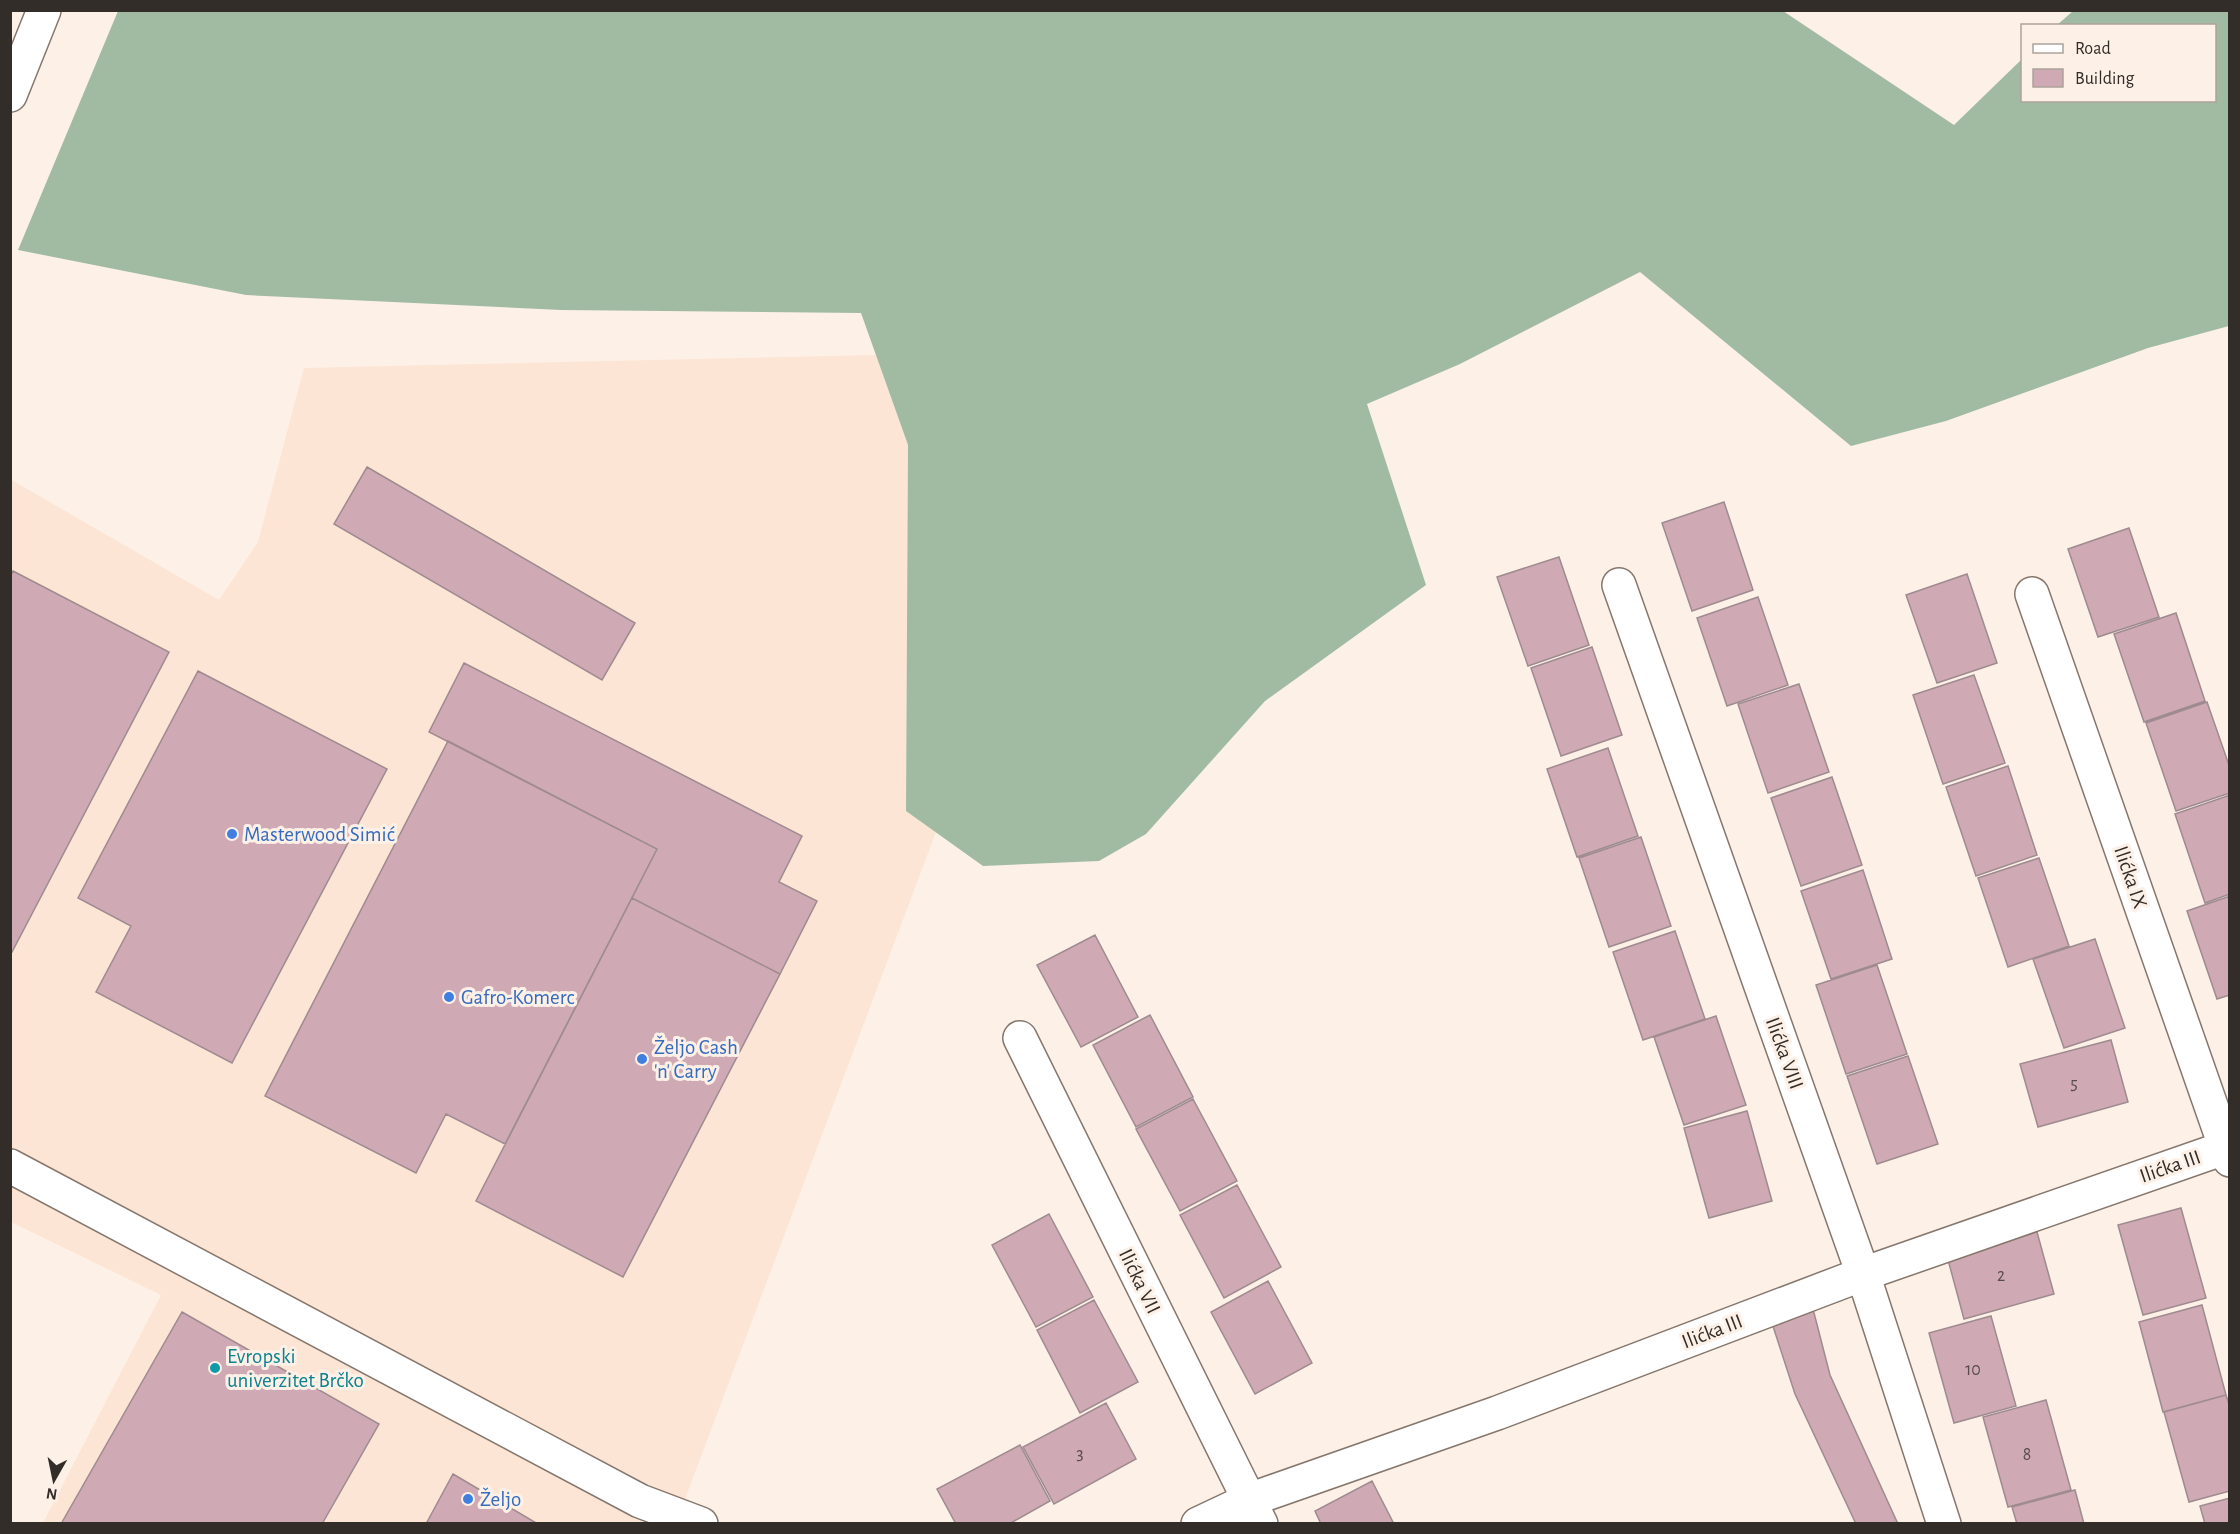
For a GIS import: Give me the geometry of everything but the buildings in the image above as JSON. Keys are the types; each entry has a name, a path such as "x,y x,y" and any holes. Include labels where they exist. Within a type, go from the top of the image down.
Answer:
{"street":[{"path":"10,95 44,10"},
{"name":"Ilićka VIII","path":"1619,585 1863,1274 1944,1524"},
{"name":"Ilićka IX","path":"2032,594 2228,1151"},
{"name":"Ilićka VII","path":"1020,1038 1255,1512"},
{"name":"Ilićka III","path":"1198,1524 1255,1512 1497,1413 1863,1274 2228,1151"},
{"path":"10,1166 640,1500 701,1524"}],"shaded area":[{"path":"876,355 908,445 906,811 936,832 676,1523 43,1523 161,1295 11,1222 10,479 219,600 258,542 304,368"}],"green space":[{"path":"118,11 1783,11 1954,125 2021,60 2021,102 2216,102 2216,24 2058,24 2073,11 2229,11 2229,326 2148,348 1946,421 1851,446 1640,272 1460,364 1367,404 1426,585 1265,701 1146,834 1099,861 983,866 906,811 908,445 861,313 561,310 246,295 18,250"}],"place":[{"name":"Masterwood Simić","path":"232,834"},
{"name":"Gafro-Komerc","path":"449,997"},
{"name":"Željo Cash 'n' Carry","path":"642,1059"},
{"name":"Evropski univerzitet Brčko","path":"215,1368"},
{"name":"Željo","path":"468,1499"}]}
